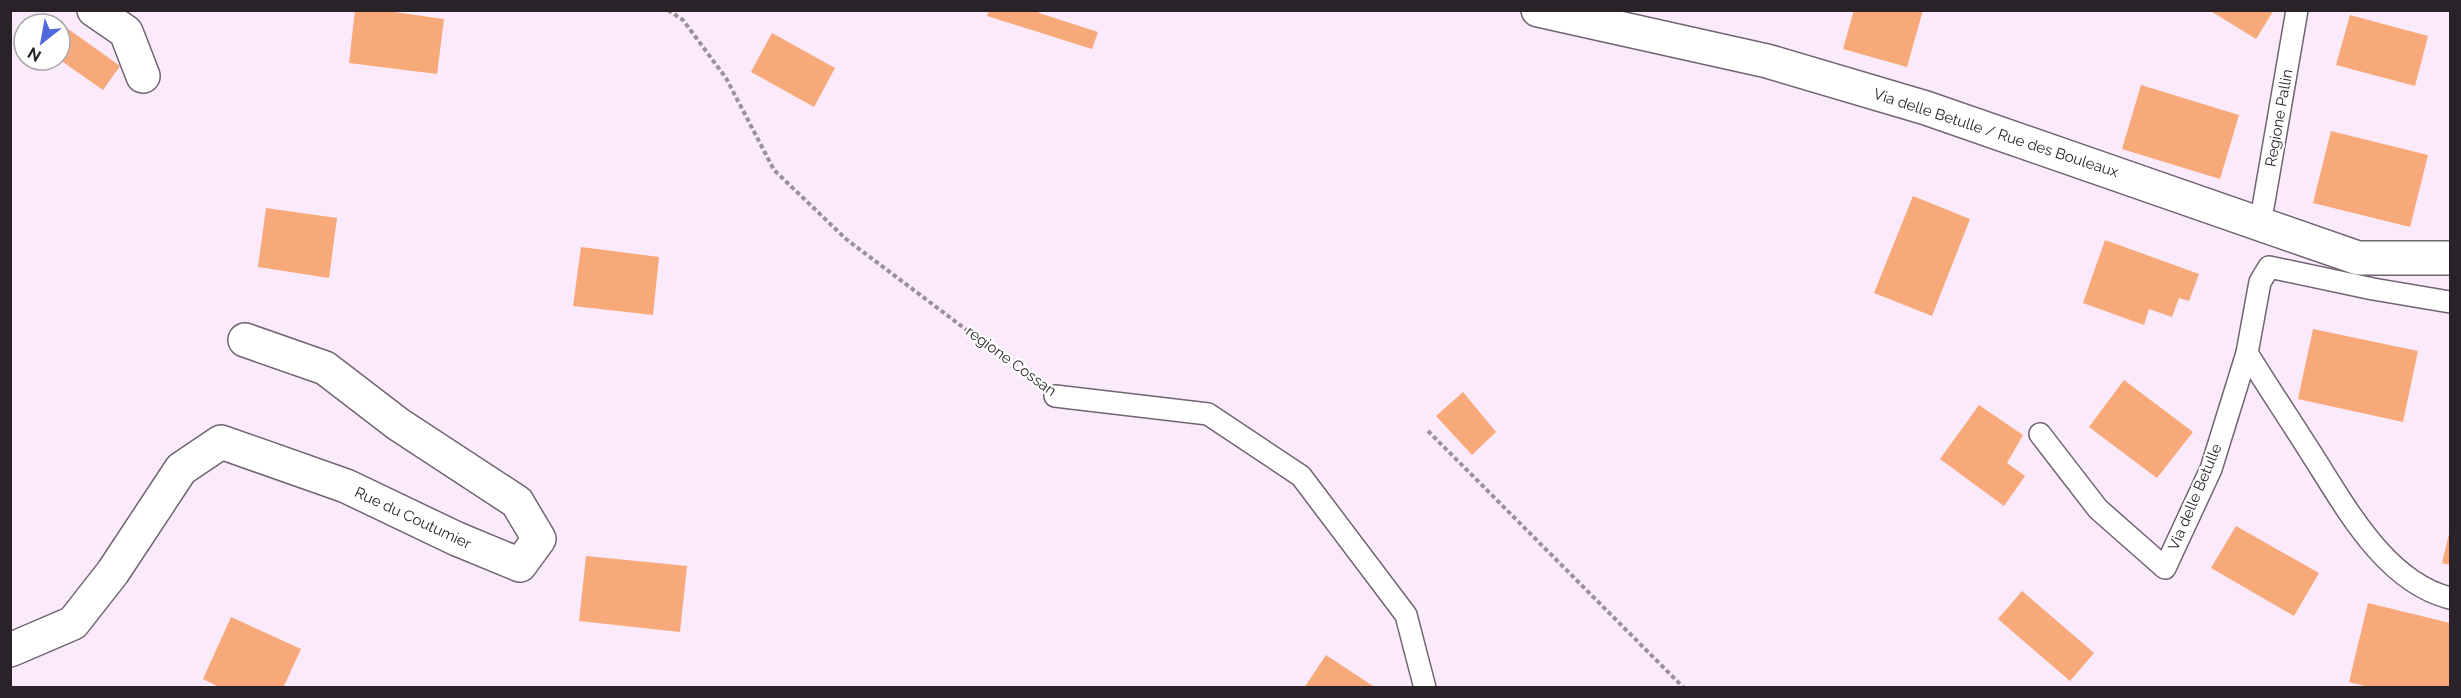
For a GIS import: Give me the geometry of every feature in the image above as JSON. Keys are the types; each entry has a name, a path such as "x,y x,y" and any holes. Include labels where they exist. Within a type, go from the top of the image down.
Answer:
{"street":[{"path":"94,10 126,32 142,75"},
{"name":"Via delle Betulle / Rue des Bouleaux","path":"1538,10 1767,61 1926,108 2358,258 2451,258"},
{"name":"Rue du Coutumier","path":"10,650 73,623 113,572 181,470 221,442 346,486 457,539 520,565 539,539 517,502 398,424 325,368 245,340"}],"lane":[{"name":"Regione Pallin","path":"2260,225 2297,10"},
{"name":"Via delle Betulle","path":"2040,434 2098,509 2165,568 2211,469 2247,353 2260,282 2269,267 2373,289 2451,302"},
{"path":"2247,353 2362,532 2404,575 2436,594 2451,598"},
{"name":"regione Cossan","path":"1055,396 1208,414 1302,476 1406,615 1425,687"}],"path":[{"name":"regione Cossan","path":"668,10 683,20 726,78 774,170 846,239 1055,396"},
{"path":"1428,431 1684,687"}],"building":[{"path":"355,10 380,10 444,19 437,74 349,63"},
{"path":"989,10 1040,10 1039,13 1098,32 1092,49 987,16"},
{"path":"1854,10 1923,10 1907,67 1843,49"},
{"path":"2209,10 2274,10 2256,39"},
{"path":"2350,15 2428,36 2415,86 2336,65"},
{"path":"72,32 120,66 103,90 72,68"},
{"path":"772,33 835,68 814,107 751,72"},
{"path":"2141,85 2239,115 2220,179 2122,149"},
{"path":"2331,131 2428,155 2410,227 2313,203"},
{"path":"1913,196 1970,219 1932,316 1874,293"},
{"path":"266,208 337,218 329,278 258,267"},
{"path":"2105,240 2199,274 2189,301 2179,298 2172,317 2149,309 2144,325 2083,303"},
{"path":"581,247 659,257 653,315 573,306"},
{"path":"2313,329 2418,351 2403,422 2298,399"},
{"path":"2124,380 2193,432 2157,478 2089,427"},
{"path":"1463,392 1496,432 1472,455 1436,416"},
{"path":"1979,405 2023,435 2007,463 2025,476 2004,506 1940,459"},
{"path":"2236,526 2319,573 2294,616 2211,568"},
{"path":"2450,530 2450,565 2442,563"},
{"path":"586,556 687,566 680,632 579,621"},
{"path":"2022,591 2094,653 2070,681 1998,619"},
{"path":"2368,603 2450,623 2450,688 2373,688 2349,682"},
{"path":"231,617 301,649 283,688 221,688 203,679"},
{"path":"1326,655 1376,688 1304,688"}]}
